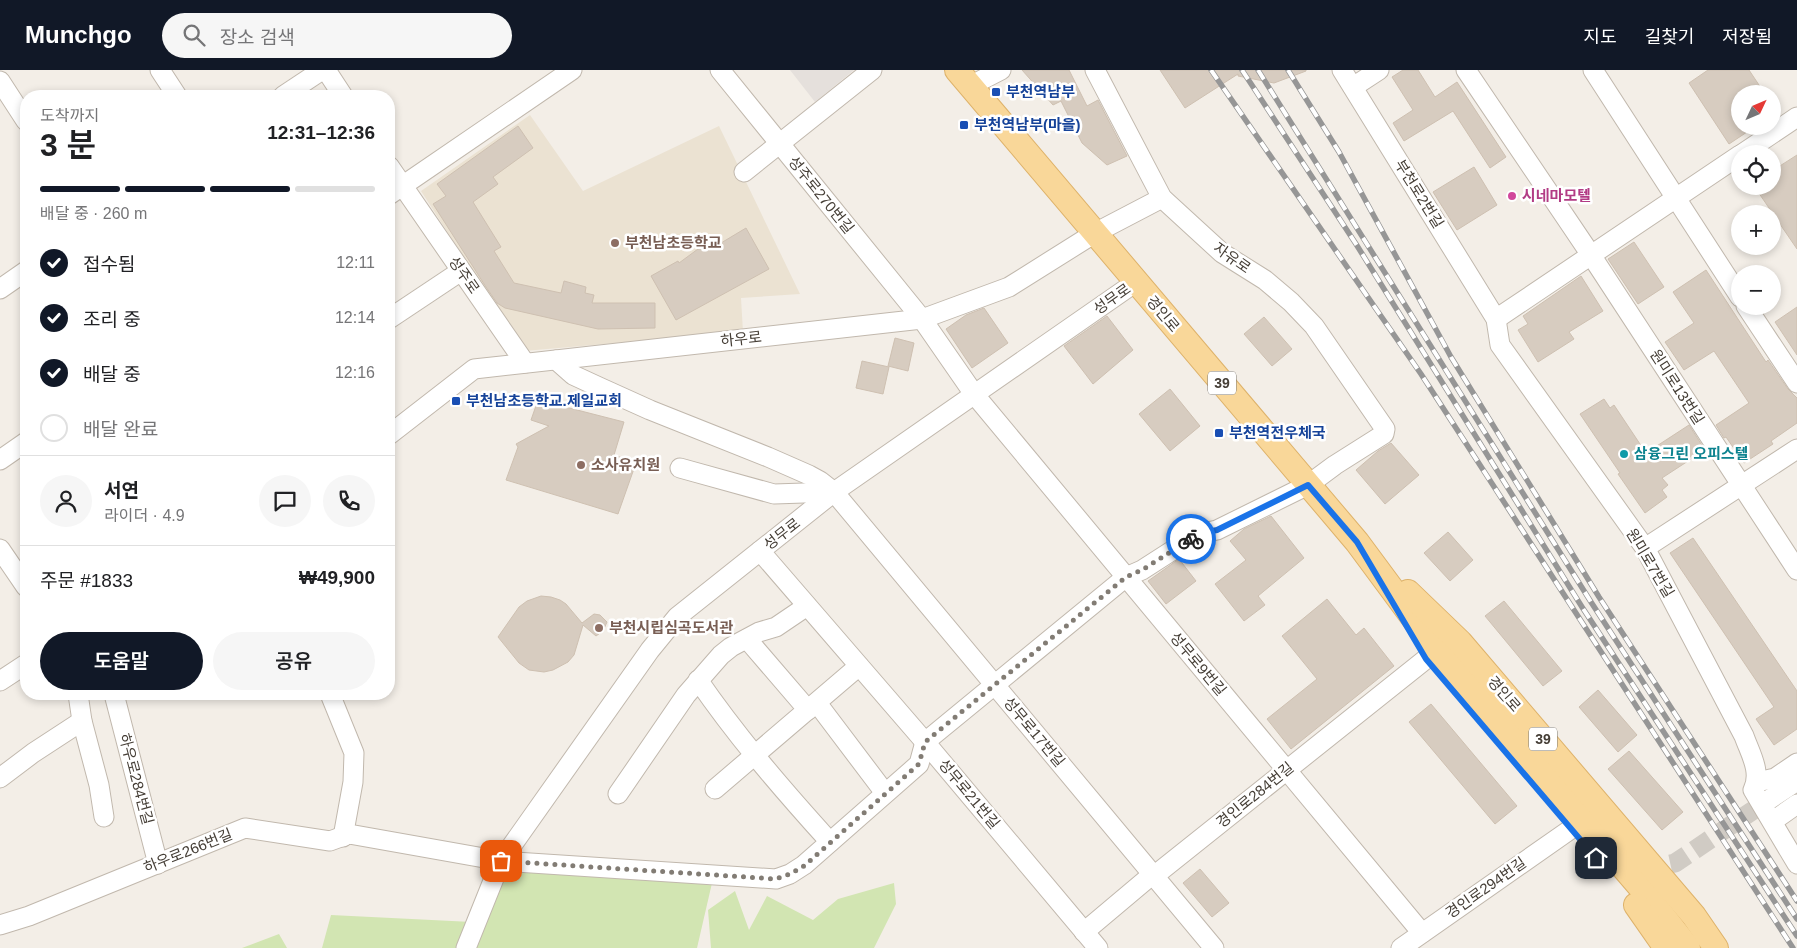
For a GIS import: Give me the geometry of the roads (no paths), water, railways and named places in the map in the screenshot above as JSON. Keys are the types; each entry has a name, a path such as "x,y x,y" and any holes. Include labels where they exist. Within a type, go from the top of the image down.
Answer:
{"main road":[{"name":"경인로","path":"964,78 1357,542 1437,650 1641,888 1688,948"},
{"name":"경인로","path":"1357,542 1426,659 1633,902 1666,948"},
{"name":"경인로","path":"1357,542 1460,642 1694,916 1716,948"}],"street":[{"path":"160,70 173,90"},
{"path":"292,90 322,70"},
{"path":"326,70 339,90"},
{"path":"395,191 572,70"},
{"name":"성주로270번길","path":"720,70 922,319 974,394"},
{"path":"744,172 872,70"},
{"name":"경인로","path":"964,78 1001,70"},
{"name":"자유로","path":"1095,70 1162,198 1222,254 1265,280 1291,302 1314,326 1385,429 1384,434 1334,464 1308,485"},
{"name":"부천로2번길","path":"1342,70 1496,319"},
{"path":"1353,87 1379,70"},
{"name":"원미로13번길","path":"1466,70 1591,255 1797,570"},
{"path":"1593,70 1731,283"},
{"path":"0,81 20,111"},
{"path":"1755,145 1797,117"},
{"path":"1496,319 1731,161"},
{"name":"성주로","path":"395,191 461,271 525,363"},
{"name":"하우로","path":"395,430 474,369 922,319 1009,287 1095,233 1162,198"},
{"path":"395,315 461,271"},
{"path":"0,288 20,275"},
{"name":"성무로","path":"466,948 501,861 650,650 677,617 834,492 1136,282"},
{"path":"1752,315 1797,383"},
{"name":"원미로7번길","path":"1496,319 1500,345 1645,548 1744,736 1756,769 1757,782 1753,790 1773,821"},
{"name":"성무로17번길","path":"556,360 573,375 650,410 768,457 820,481 834,492 1214,948"},
{"name":"성무로9번길","path":"974,394 1422,933"},
{"path":"0,460 20,446"},
{"path":"1645,548 1797,449"},
{"path":"680,468 774,494 834,492"},
{"path":"925,742 996,686 1126,577 1142,570 1198,534 1217,530 1308,485"},
{"path":"1357,542 1454,652 1628,863"},
{"path":"0,549 20,571"},
{"name":"성무로21번길","path":"760,551 925,742 1098,948"},
{"path":"618,794 660,731 698,680 726,651 760,632 776,626 807,606"},
{"path":"747,639 812,706 886,794"},
{"name":"경인로284번길","path":"1084,932 1147,879 1154,876 1426,659"},
{"path":"715,789 859,666"},
{"path":"0,681 20,668"},
{"path":"698,680 726,721 787,795 830,842"},
{"path":"79,700 82,721 99,785 104,817"},
{"name":"하우로284번길","path":"116,700 158,864"},
{"path":"332,700 354,753 353,782 343,837"},
{"path":"0,778 33,753 82,721"},
{"name":"하우로266번길","path":"0,925 29,916 245,828 330,841 349,834 501,861 776,879 804,866 919,764 925,742"},
{"path":"1757,782 1775,778 1797,763"},
{"path":"1768,801 1797,781"},
{"path":"1797,804 1773,821 1797,864"},
{"name":"경인로294번길","path":"1401,948 1571,829"},
{"path":"1660,901 1694,948"}],"tunnel":[{"path":"1643,870 1675,863 1767,801"}],"railway":[{"path":"1211,70 1421,374 1793,948"},
{"path":"1242,70 1356,244 1582,607 1797,936"},
{"path":"1258,70 1591,602 1797,919"},
{"path":"1288,70 1339,152 1451,357 1599,597 1797,901"}],"place":[{"name":"부천역남부","path":"996,92"},
{"name":"부천역남부(마을)","path":"964,125"},
{"name":"시네마모텔","path":"1512,196"},
{"name":"부천남초등학교","path":"615,243"},
{"name":"부천남초등학교.제일교회","path":"456,401"},
{"name":"부천역전우체국","path":"1219,433"},
{"name":"삼융그린 오피스텔","path":"1624,454"},
{"name":"소사유치원","path":"581,465"},
{"name":"부천시립심곡도서관","path":"599,628"}]}
